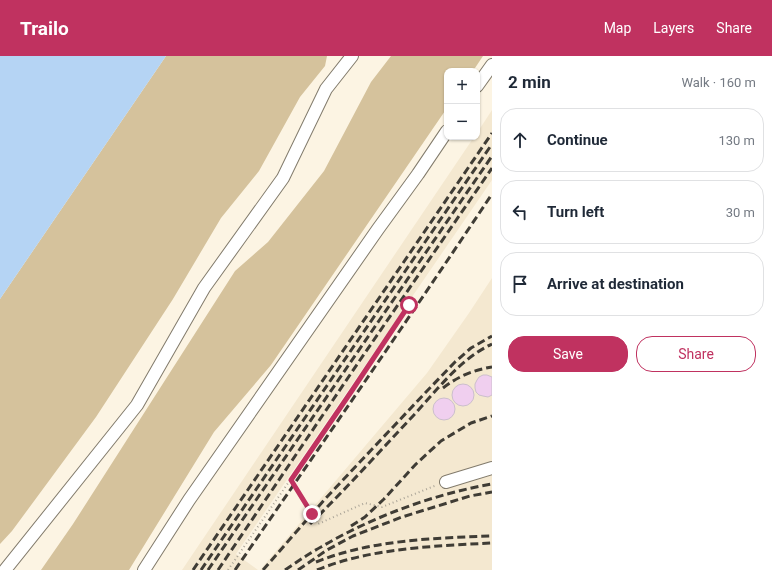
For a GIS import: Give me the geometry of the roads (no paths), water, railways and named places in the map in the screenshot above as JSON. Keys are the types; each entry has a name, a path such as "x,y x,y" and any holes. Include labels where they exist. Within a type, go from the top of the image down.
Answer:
{"lane":[{"path":"5,570 137,405 204,288 283,178 326,89 352,56"},
{"path":"480,82 492,65"},
{"path":"144,570 189,500 444,135"},
{"path":"446,482 492,468"}],"water":[{"path":"0,56 166,56 0,299"}],"railway":[{"path":"193,570 492,133"},
{"path":"201,570 492,144"},
{"path":"208,570 492,156"},
{"path":"218,570 492,168"},
{"path":"235,570 492,194"},
{"path":"263,570 325,499 455,362 471,348 492,336"},
{"path":"310,524 459,367 480,350 492,344"},
{"path":"443,388 466,374 492,367"},
{"path":"351,526 365,517 384,499 416,464 441,441 471,423 492,416"},
{"path":"285,570 312,552 341,536 382,517 426,500 470,488 492,484"},
{"path":"298,570 327,550 353,536 402,517 470,496 492,492"},
{"path":"316,562 358,549 380,545 425,539 492,536"},
{"path":"317,570 359,557 403,549 492,543"}]}
